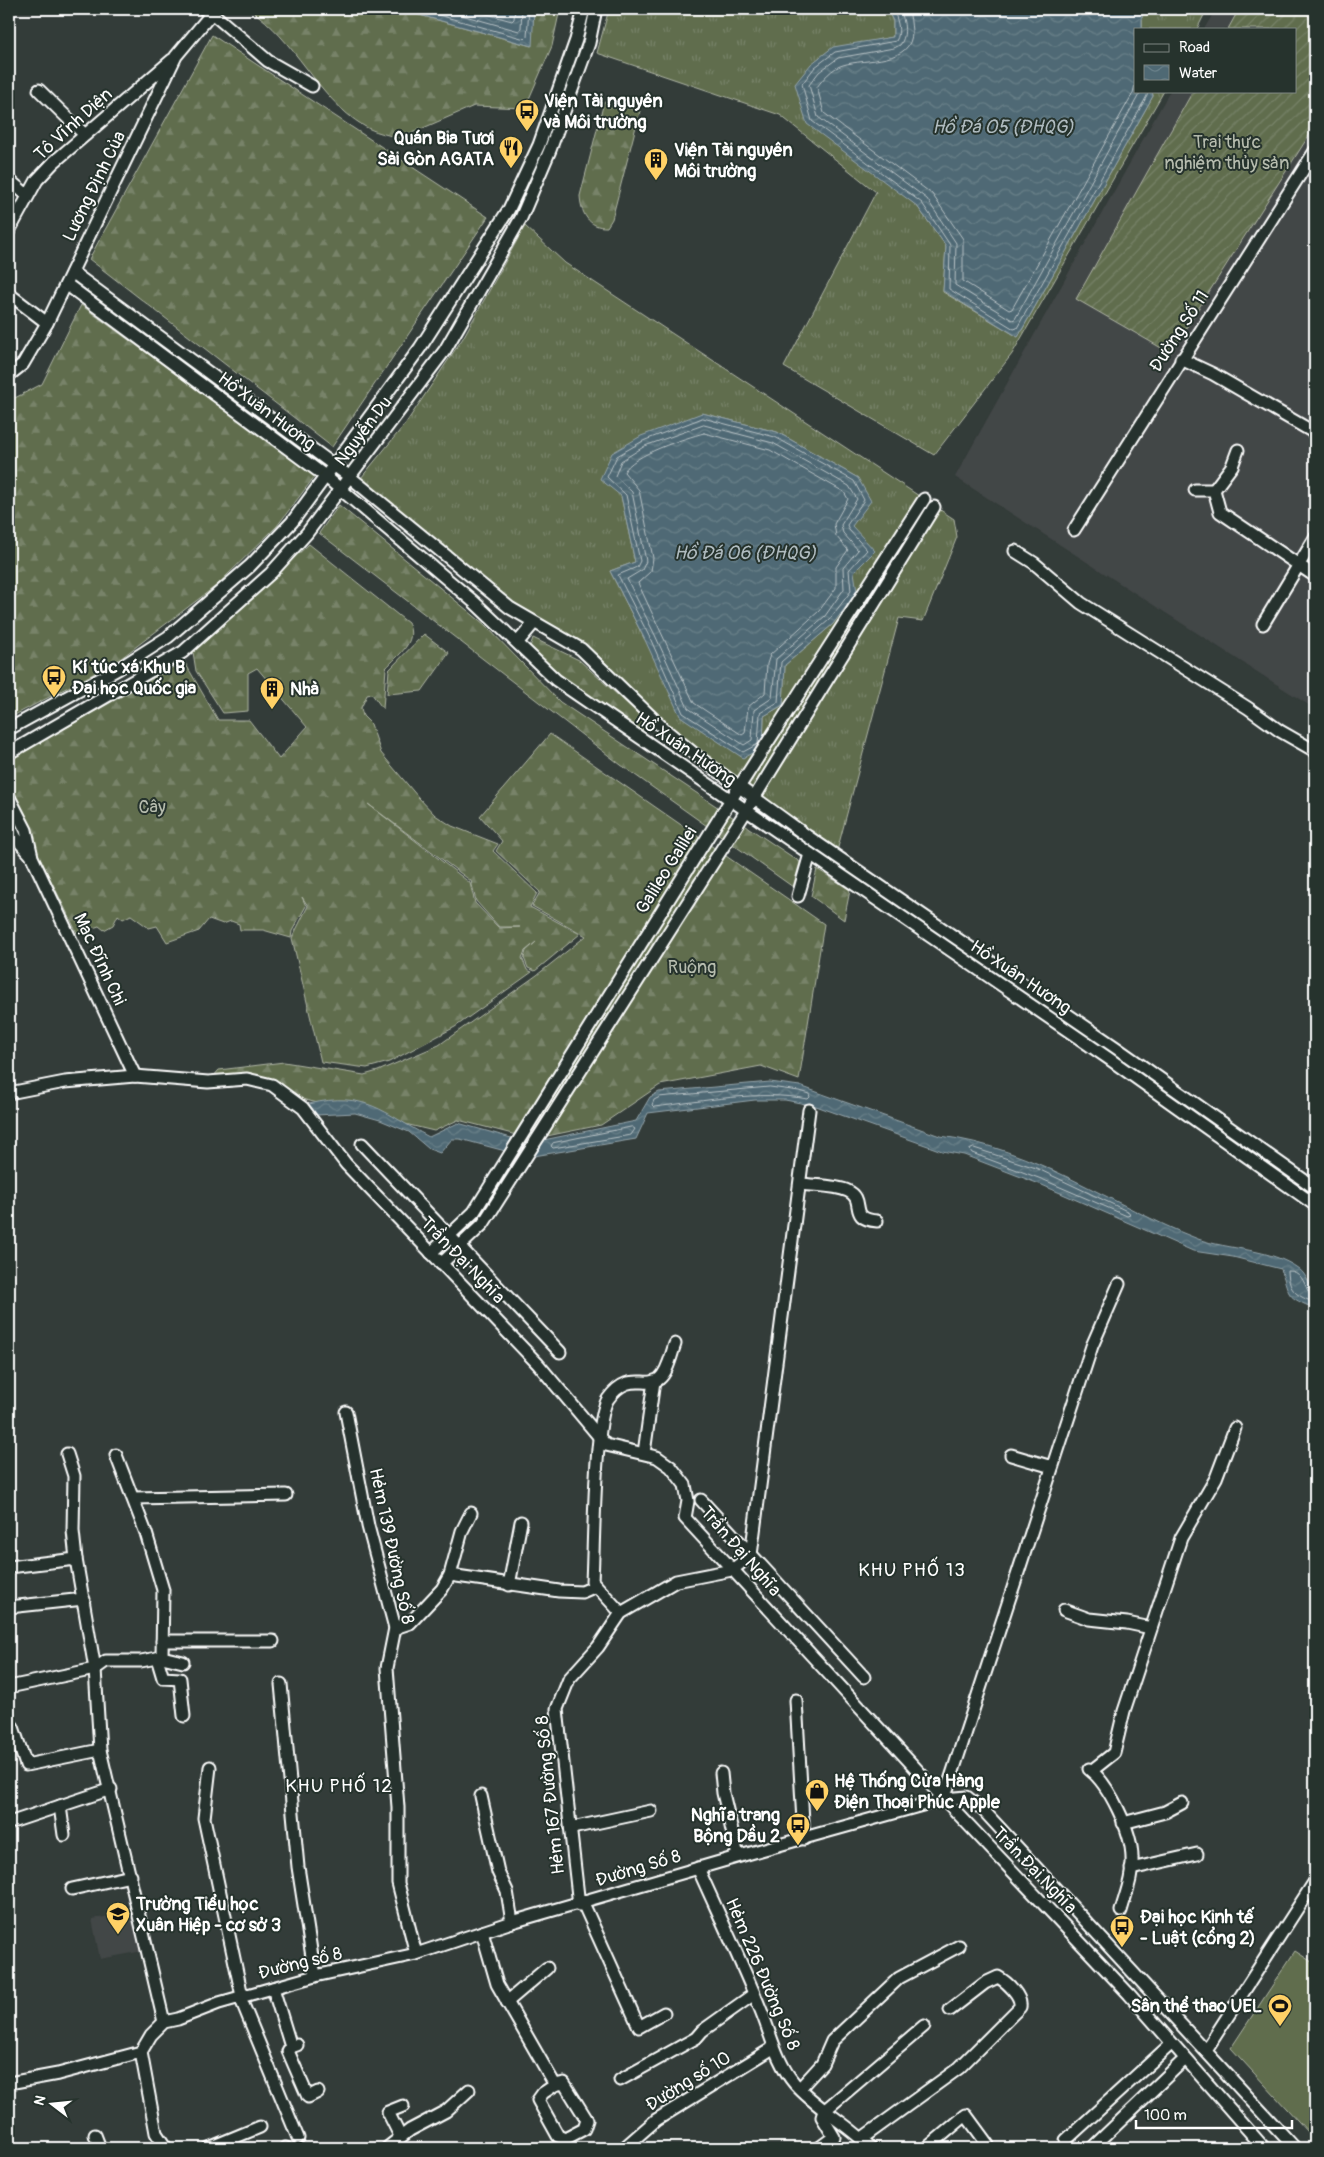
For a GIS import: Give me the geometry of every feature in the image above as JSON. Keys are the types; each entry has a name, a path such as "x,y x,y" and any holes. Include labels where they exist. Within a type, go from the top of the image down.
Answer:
{"street":[{"name":"Nguyễn Du","path":"9,729 118,669 168,637 237,578 292,522 420,348 509,210 540,145 576,40 584,9"},
{"name":"Nguyễn Du","path":"9,753 183,652 271,573 307,533 445,350 521,218 550,150 589,44 596,9"},
{"path":"208,11 268,61 312,86"},
{"name":"Lương Định Của","path":"9,375 23,364 47,323 176,56 208,11"},
{"name":"Tô Vĩnh Diện","path":"9,231 37,180 54,162 176,56"},
{"path":"39,90 86,136"},
{"name":"Đường Số 11","path":"1074,530 1315,151"},
{"path":"9,180 27,196"},
{"path":"509,210 521,218"},
{"name":"Hồ Xuân Hương","path":"72,272 335,465 510,608 581,649 663,728 739,787 1115,1046 1315,1188"},
{"name":"Hồ Xuân Hương","path":"66,284 325,476 474,602 556,680 730,801 1108,1058 1315,1205"},
{"path":"9,294 47,323"},
{"path":"1181,359 1213,374 1315,433"},
{"path":"1214,490 1232,466 1238,450"},
{"path":"1195,490 1214,490"},
{"path":"1214,490 1220,512 1315,576"},
{"name":"Galileo Galilei","path":"431,1253 474,1212 730,801 924,499"},
{"name":"Galileo Galilei","path":"441,1264 483,1224 492,1211 746,811 934,507"},
{"path":"292,522 307,533"},
{"path":"1263,624 1315,538"},
{"path":"1014,551 1034,563 1081,603 1248,708 1280,731 1315,751"},
{"path":"518,642 534,623"},
{"path":"650,746 663,728"},
{"name":"Mạc Đĩnh Chi","path":"9,797 26,830 32,857 135,1076"},
{"name":"Mạc Đĩnh Chi","path":"9,824 16,838 32,857"},
{"path":"798,896 810,854"},
{"path":"1108,1058 1115,1046"},
{"name":"Trần Đại Nghĩa","path":"9,1093 65,1082 135,1076 208,1082 248,1079 272,1084 303,1108 346,1164 538,1364 606,1445 657,1456 671,1467 685,1485 688,1501 685,1518 944,1799 1140,2006 1171,2044 1264,2148"},
{"path":"732,1570 751,1555 810,1110"},
{"path":"362,1144 560,1352"},
{"path":"801,1184 848,1191 855,1199 861,1217 866,1220 877,1220"},
{"path":"480,1202 492,1211"},
{"path":"944,1799 1092,1346 1119,1284"},
{"path":"621,1614 592,1581 598,1434 608,1400 619,1388 634,1380 654,1381 662,1375 675,1344"},
{"path":"644,1453 654,1381"},
{"name":"Hẻm 139 Đường Số 8","path":"346,1412 368,1526 395,1628 386,1668 398,1807 398,1884 416,1954"},
{"path":"1121,1910 1131,1869 1132,1856 1120,1811 1104,1784 1092,1769 1114,1752 1124,1711 1181,1538 1216,1478 1235,1428"},
{"path":"67,1454 74,1476 73,1531 95,1669 100,1750 111,1789 164,2022 151,2035 141,2052 156,2133 166,2148"},
{"path":"116,1454 164,1590 162,1640 159,1658 163,1678 180,1679 184,1716"},
{"path":"1011,1455 1052,1467"},
{"path":"133,1498 286,1495"},
{"path":"701,1500 864,1677"},
{"path":"395,1628 410,1623 430,1604 450,1575 462,1531 471,1513"},
{"path":"509,1585 521,1522"},
{"path":"9,1567 76,1559"},
{"name":"Hẻm 167 Đường Số 8","path":"664,2013 639,2027 581,1904 557,1709 568,1678 598,1647 621,1614 676,1581 732,1570"},
{"path":"450,1575 509,1585 582,1592 596,1586"},
{"path":"9,1607 84,1599"},
{"path":"1064,1610 1089,1619 1127,1622 1151,1628"},
{"path":"162,1640 273,1641"},
{"path":"9,1687 95,1669 106,1661 141,1661 159,1658 183,1662"},
{"path":"281,1684 298,1867 315,1976"},
{"path":"796,1700 804,1839"},
{"path":"9,1725 13,1727 26,1765 100,1750"},
{"path":"210,1767 204,1818 241,1997 298,2138"},
{"path":"721,1773 726,1813 738,1856"},
{"path":"9,1823 111,1789"},
{"path":"481,1796 498,1872 507,1891 512,1922"},
{"name":"Trần Đại Nghĩa","path":"967,1797 983,1810 1155,1994 1295,2148"},
{"name":"Đường Số 8","path":"581,1904 738,1856 944,1799 967,1797"},
{"path":"1123,1823 1165,1812 1182,1803"},
{"path":"60,1806 64,1835"},
{"path":"572,1828 651,1811"},
{"path":"1131,1869 1197,1854"},
{"name":"Hẻm 226 Đường Số 8","path":"698,1868 754,1994 773,2048 800,2088 824,2111 862,2139 871,2148"},
{"path":"72,1890 131,1876"},
{"path":"1206,2050 1315,1881"},
{"name":"Đường số 8","path":"164,2022 315,1976 416,1954 512,1922 581,1904"},
{"path":"482,1932 496,1981 555,2085"},
{"path":"800,2088 822,2064 832,2041 899,1978 959,1946"},
{"path":"507,2002 547,1968"},
{"path":"862,2139 959,2068 1020,2007 1021,2003 1019,1997 998,1977 985,1983 950,2010"},
{"path":"273,1988 294,2046 288,2050 295,2071 308,2097 318,2092"},
{"path":"620,2080 696,2038 702,2031 754,1994"},
{"path":"1140,2006 1155,1994"},
{"path":"819,2148 834,2137 822,2117 824,2111 924,2026"},
{"path":"1066,2140 1171,2044"},
{"name":"Đường số 10","path":"624,2148 656,2120 773,2048"},
{"path":"9,2083 58,2074 141,2052"},
{"path":"1092,2148 1185,2059"},
{"path":"564,2083 587,2120 584,2129 565,2139 558,2136 538,2100 543,2093 555,2085 564,2083"},
{"path":"387,2148 400,2136 446,2112 469,2090"},
{"path":"400,2136 388,2112 403,2106"},
{"path":"928,2148 966,2114 988,2145"},
{"path":"209,2148 260,2127"},
{"path":"95,2135 100,2148"}],"shaded area":[{"path":"1216,9 1315,9 1315,709 955,477 1169,92 1296,92 1296,28 1205,28"},
{"name":"Trường Tiểu học Xuân Hiệp - cơ sở 3","path":"135,1912 143,1951 100,1959 92,1919"}],"green space":[{"path":"249,9 398,9 531,46 534,9 560,9 552,46 525,108 474,106 400,138 368,128 347,114 332,100 280,36"},
{"path":"609,9 887,9 893,21 893,37 876,40 898,190 917,206 946,246 943,292 1018,337 1153,96 1152,92 1163,92 1012,354 934,455 784,367 876,192 780,115 597,53"},
{"path":"1147,9 1207,9 1198,28 1142,28 1142,16"},
{"name":"Trại thực nghiệm thủy sản","path":"1239,9 1315,9 1315,126 1170,353 1076,299 1192,92 1296,92 1296,28 1229,28"},
{"path":"212,35 488,217 332,447 89,259"},
{"path":"604,102 640,111 612,219 607,227 600,227 590,222 587,218 582,208 580,196"},
{"path":"525,226 565,263 954,519 957,537 923,621 899,618 837,851 738,781 662,721 599,656 521,616 363,488 361,478 406,423 463,338","holes":["702,413 777,432 858,478 852,526 854,572 833,624 785,665 783,705 764,716 763,747 645,640 610,571 635,562 621,496"]},
{"path":"81,305 315,476 277,526 217,585 116,662 9,718 9,401 42,384"},
{"path":"339,505 484,624 560,702 800,862 793,887 621,765 319,533"},
{"name":"Cây","path":"309,544 408,623 410,630 409,642 386,668 383,709 372,694 367,695 361,708 363,716 371,724 381,753 435,815 452,826 498,844 493,851 537,893 530,907 580,934 535,971 528,968 524,958 526,951 536,942 525,951 522,958 527,970 532,972 455,1027 389,1062 367,1068 321,1062 292,938 308,906 302,897 306,906 292,931 291,938 263,930 240,930 239,924 231,921 223,924 209,919 199,931 167,942 157,926 149,928 131,915 123,919 118,915 113,925 104,930 99,926 77,933 9,795 9,760 184,661 218,720 249,720 279,759 307,727 257,668 248,673 248,711 223,713 196,671 193,652","holes":["368,804 471,881 476,901 499,927 520,927 499,928 475,903 470,883"]},
{"path":"424,634 449,653 422,691 387,694 389,670"},
{"path":"533,638 579,660 642,717 645,721 644,729 638,731 586,699 529,650"},
{"name":"Ruộng","path":"550,734 824,924 799,1080 761,1066 660,1085 601,1125 532,1139 458,1120 434,1131 293,1097 272,1081 256,1075 212,1078 219,1070 284,1062 364,1075 378,1071 439,1045 537,975 586,936 532,906 540,892 496,851 502,841 480,816"},
{"path":"817,869 850,890 844,920 811,896"},
{"name":"Sân thể thao UEL","path":"1295,1951 1315,1964 1315,2130 1309,2133 1231,2048"}],"water":[{"path":"398,9 534,9 532,46"},
{"name":"Hồ Đá 05 (ĐHQG)","path":"887,9 1147,9 1142,16 1142,28 1134,28 1134,92 1152,92 1153,96 1018,337 943,291 946,246 917,206 807,124 795,84 811,64 833,47 893,37 893,21"},
{"name":"Hồ Đá 06 (ĐHQG)","path":"702,413 777,432 858,478 871,501 852,526 875,551 854,572 857,592 833,624 785,665 783,705 764,716 763,747 743,758 680,716 645,640 610,571 635,562 621,496 600,479 612,453 641,436"},
{"path":"770,1082 800,1086 940,1136 975,1142 1008,1152 1072,1179 1166,1226 1198,1239 1276,1257 1288,1262 1304,1274 1315,1289 1315,1309 1290,1295 1281,1269 1233,1257 1193,1251 1042,1185 964,1155 942,1151 816,1106 785,1100 755,1100 648,1113 636,1139 528,1157 460,1139 452,1139 440,1153 429,1149 409,1132 380,1120 355,1113 316,1115 309,1104 329,1100 360,1102 386,1112 429,1137 458,1123 529,1143 636,1121 650,1097 659,1092"}],"place":[{"name":"Viện Tài nguyên và Môi trường","path":"527,132"},
{"name":"Quán Bia Tươi Sài Gòn AGATA","path":"511,169"},
{"name":"Viện Tài nguyên Môi trường","path":"656,181"},
{"name":"Kí túc xá Khu B Đại học Quốc gia","path":"54,698"},
{"name":"Nhà","path":"272,710"},
{"name":"Hệ Thống Cửa Hàng Điện Thoại Phúc Apple","path":"817,1812"},
{"name":"Nghĩa trang Bộng Dầu 2","path":"798,1846"},
{"name":"Trường Tiểu học Xuân Hiệp - cơ sở 3","path":"118,1935"},
{"name":"Đại học Kinh tế - Luật (cổng 2)","path":"1122,1948"},
{"name":"Sân thể thao UEL","path":"1280,2027"}],"district":[{"name":"KHU PHỐ 13","path":"912,1569"},
{"name":"KHU PHỐ 12","path":"339,1785"}]}
